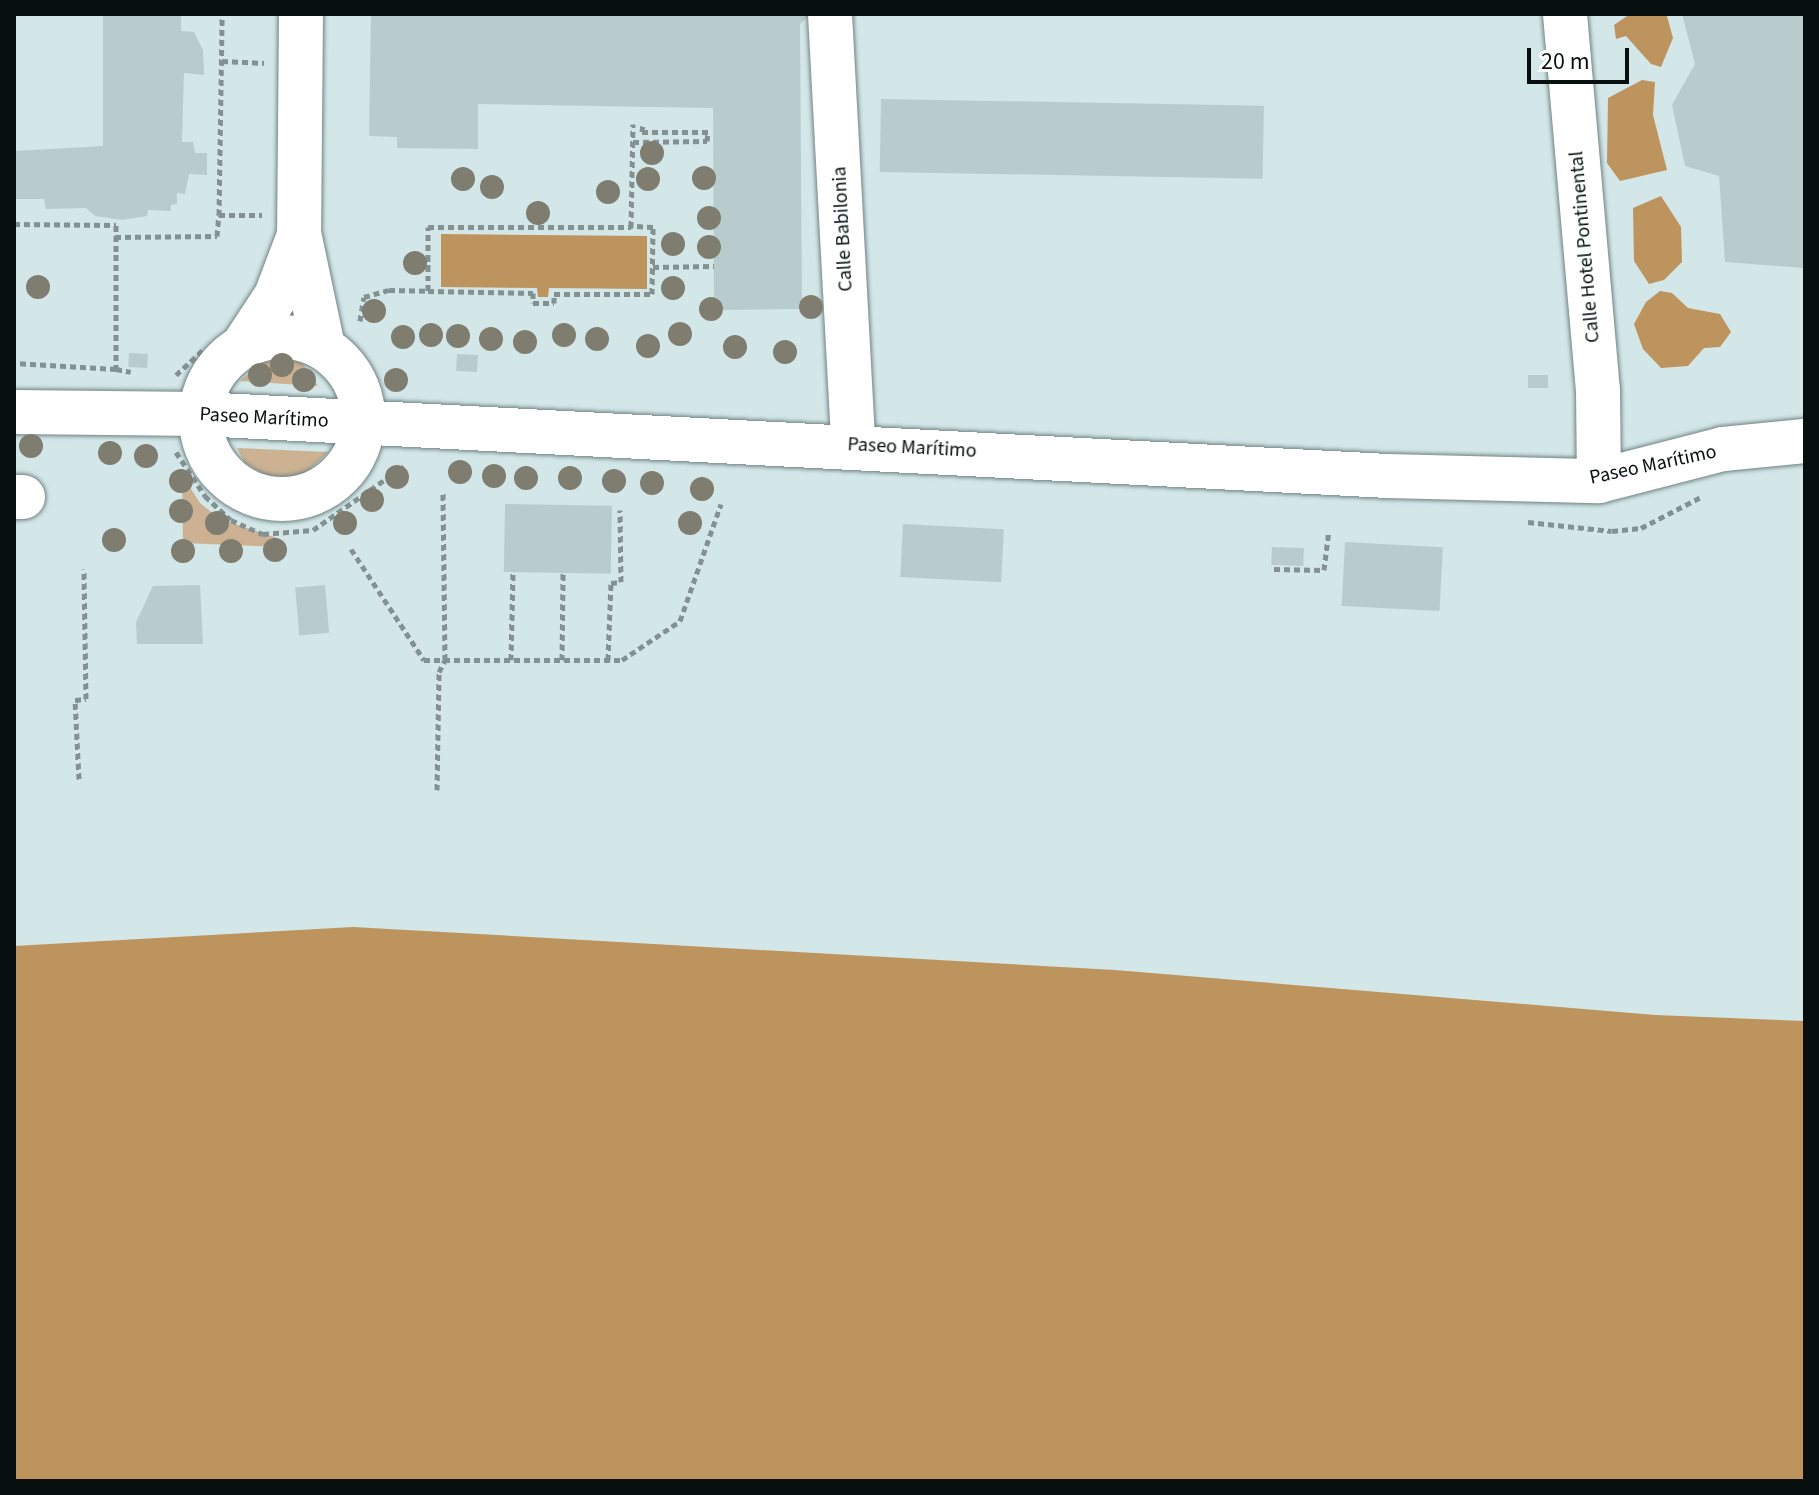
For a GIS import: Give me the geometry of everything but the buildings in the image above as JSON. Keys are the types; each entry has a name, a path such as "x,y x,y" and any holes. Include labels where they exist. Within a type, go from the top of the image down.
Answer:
{"street":[{"path":"277,226 341,338 345,364 359,388 361,442 331,484 308,496 282,499 257,495 215,464 204,441 201,414 207,387 221,364 225,346 276,296 277,226 301,14"},
{"name":"Calle Babilonia","path":"830,14 853,444"},
{"name":"Calle Hotel Pontinental","path":"1565,14 1598,390 1599,481"},
{"path":"225,346 269,337 341,338"},
{"name":"Paseo Marítimo","path":"14,412 201,414 853,444 1387,476 1599,481 1723,449 1805,441"}],"path":[{"path":"115,237 217,236 222,14"},
{"path":"267,51 267,78"},
{"path":"222,61 267,63"},
{"path":"631,226 633,124"},
{"path":"633,142 707,141 708,132 642,132 643,124"},
{"path":"267,200 277,226"},
{"path":"219,215 277,226"},
{"path":"14,224 116,225 116,369"},
{"path":"341,338 364,297 389,290 428,291 533,293 533,303 554,303 554,294 652,294 653,227 428,227 428,291"},
{"path":"653,267 714,266"},
{"path":"172,378 225,346"},
{"path":"14,363 116,369 144,374"},
{"path":"437,790 439,672 445,660 443,491"},
{"path":"351,549 424,660 622,660 680,621 721,504"},
{"path":"608,660 611,583 621,582 620,510"},
{"path":"1274,569 1324,570 1329,532"},
{"path":"79,779 75,700 86,699 84,569"},
{"path":"511,660 513,572"},
{"path":"562,660 563,573"}],"shaded area":[{"path":"1630,14 1667,16 1673,38 1661,67 1651,64 1626,36 1616,39 1614,25"},
{"path":"1642,80 1655,82 1653,115 1667,170 1620,181 1607,163 1608,98"},
{"path":"1661,196 1681,227 1682,262 1664,280 1649,284 1634,261 1633,208"},
{"path":"441,234 647,236 647,289 549,288 548,297 538,297 537,288 441,287"},
{"path":"1660,291 1672,293 1688,308 1720,314 1731,332 1720,347 1704,348 1688,366 1661,368 1643,349 1634,324 1646,302"},
{"path":"288,355 301,361 318,386 240,381 262,362"},
{"path":"237,448 328,452 306,473 289,479 268,477 245,463"},
{"path":"182,475 200,503 220,519 280,539 280,547 183,543"},
{"path":"353,927 1115,970 1655,1015 1805,1021 1805,1481 14,1481 14,946"}]}
